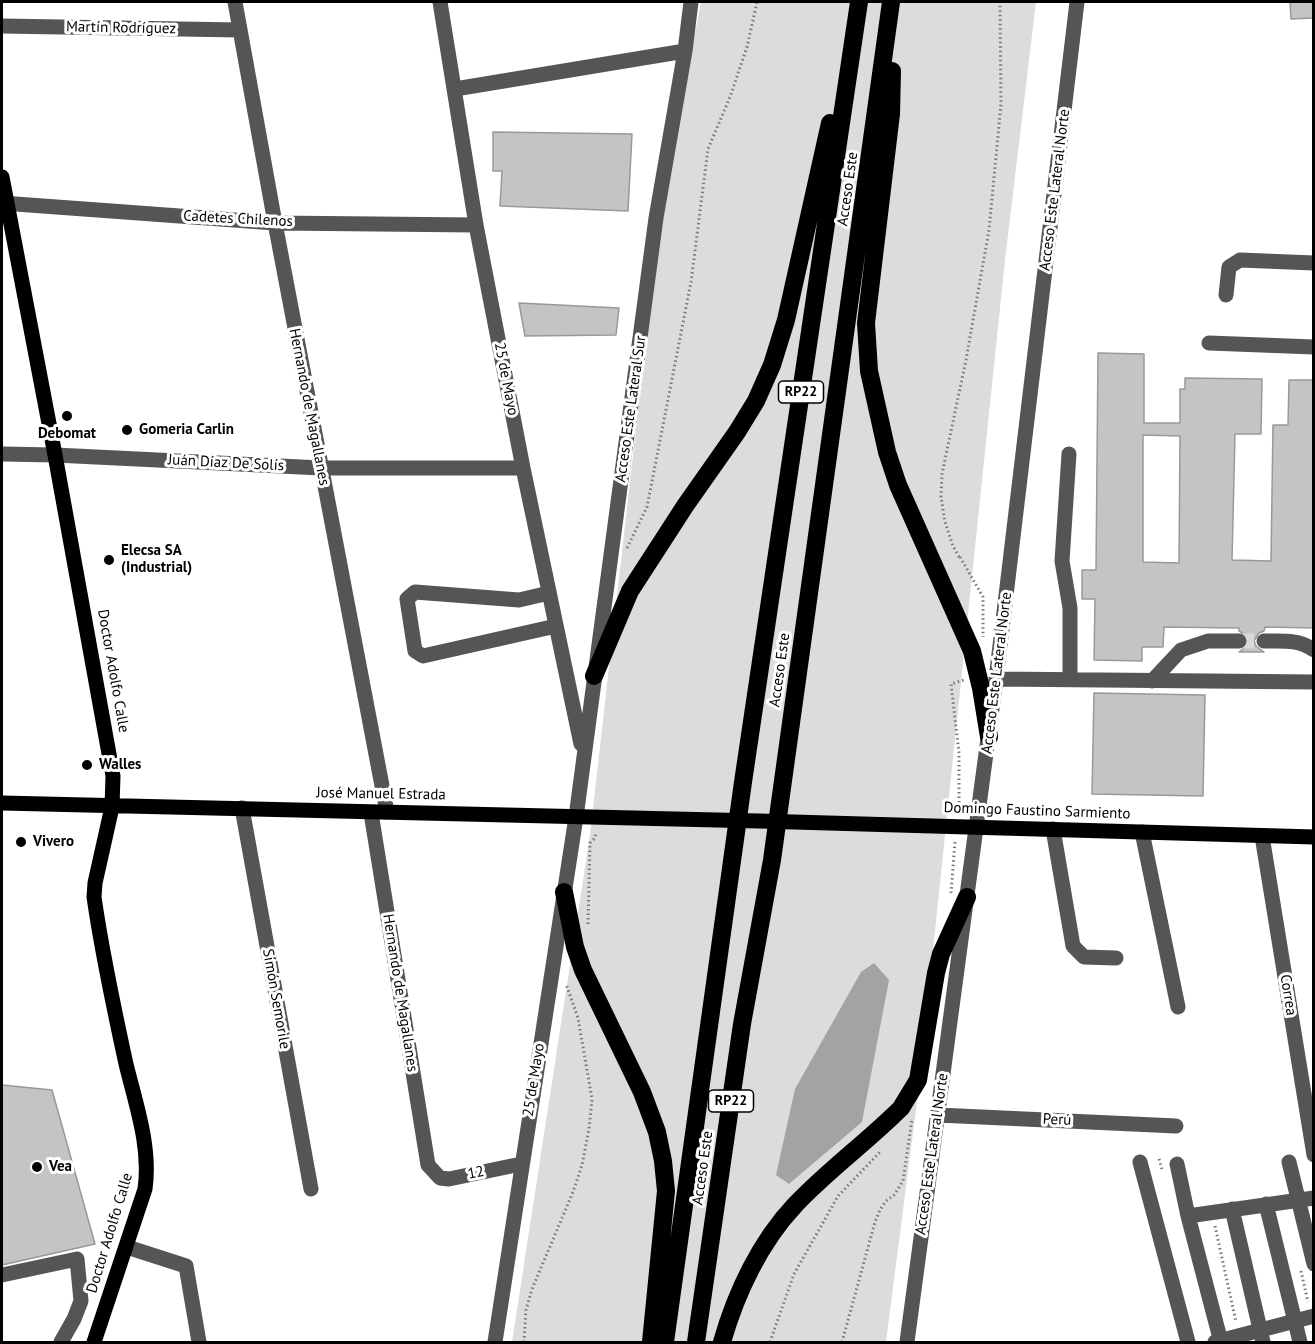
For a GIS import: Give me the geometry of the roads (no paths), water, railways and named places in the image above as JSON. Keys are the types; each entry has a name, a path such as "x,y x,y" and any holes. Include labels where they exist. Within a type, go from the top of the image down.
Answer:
{"highway":[{"path":"594,676 630,591 685,506 737,432 756,401 772,365 786,320 859,2"},
{"name":"Acceso Este","path":"665,1342 743,782 859,2"},
{"path":"893,2 891,114 866,323 869,371 887,452 898,485 972,651 989,736"},
{"name":"Acceso Este","path":"696,1342 742,1024 772,860 893,2"},
{"path":"564,892 575,947 583,970 642,1092 657,1132 663,1161 666,1191 651,1342"},
{"path":"722,1342 748,1274 779,1223 796,1204 895,1115 914,1089 922,1064 941,954 967,897"}],"main road":[{"name":"Doctor Adolfo Calle","path":"2,177 5,203 55,455 110,754 113,776 112,807 94,897 146,1152 145,1190 94,1342"},
{"name":"José Manuel Estrada","path":"2,803 759,821"},
{"name":"Domingo Faustino Sarmiento","path":"759,821 1314,837"}],"street":[{"name":"Hernando de Magallanes","path":"235,2 387,812"},
{"name":"25 de Mayo","path":"440,2 476,225 523,468 583,755"},
{"name":"Acceso Este Lateral Sur","path":"576,817 656,218 685,51 691,2"},
{"name":"Acceso Este Lateral Norte","path":"908,1342 989,736 1077,2"},
{"name":"Martín Rodríguez","path":"2,26 240,30"},
{"path":"455,89 685,51"},
{"name":"Cadetes Chilenos","path":"5,203 275,223 476,225"},
{"path":"1226,295 1229,267 1240,260 1314,263"},
{"path":"1209,343 1314,347"},
{"name":"Juán Díaz De Solís","path":"2,454 321,468 523,468"},
{"path":"1069,454 1062,561 1070,608 1070,679"},
{"path":"549,593 519,600 416,592 407,599 415,651 423,656 556,626"},
{"path":"1152,681 1181,650 1208,641 1239,641"},
{"path":"1264,641 1292,641 1314,650"},
{"path":"996,679 1314,682"},
{"name":"Simón Semorile","path":"242,808 311,1189"},
{"name":"Hernando de Magallanes","path":"371,813 425,1152 428,1165 433,1172"},
{"name":"25 de Mayo","path":"495,1342 576,817"},
{"path":"1053,829 1073,946 1084,957 1116,958"},
{"path":"1142,832 1178,1007"},
{"name":"Correa","path":"1262,836 1314,1155"},
{"name":"Perú","path":"938,1115 1176,1126"},
{"path":"1140,1162 1188,1342"},
{"path":"1289,1162 1306,1199 1314,1264"},
{"name":"12","path":"433,1172 440,1178 449,1179 521,1164"},
{"path":"1177,1164 1219,1342 1239,1336 1261,1336 1295,1321 1314,1316"},
{"path":"1188,1216 1306,1199"},
{"path":"1266,1204 1300,1342"},
{"path":"1232,1209 1261,1336"},
{"path":"127,1247 186,1266 199,1342"},
{"path":"2,1275 77,1259 81,1301 62,1342"}],"tunnel":[{"path":"1239,641 1264,641"}],"place":[{"name":"Debomat","path":"67,416"},
{"name":"Gomeria Carlin","path":"127,430"},
{"name":"Elecsa SA (Industrial)","path":"109,560"},
{"name":"Walles","path":"87,765"},
{"name":"Vivero","path":"21,842"},
{"name":"Vea","path":"37,1167"}]}
